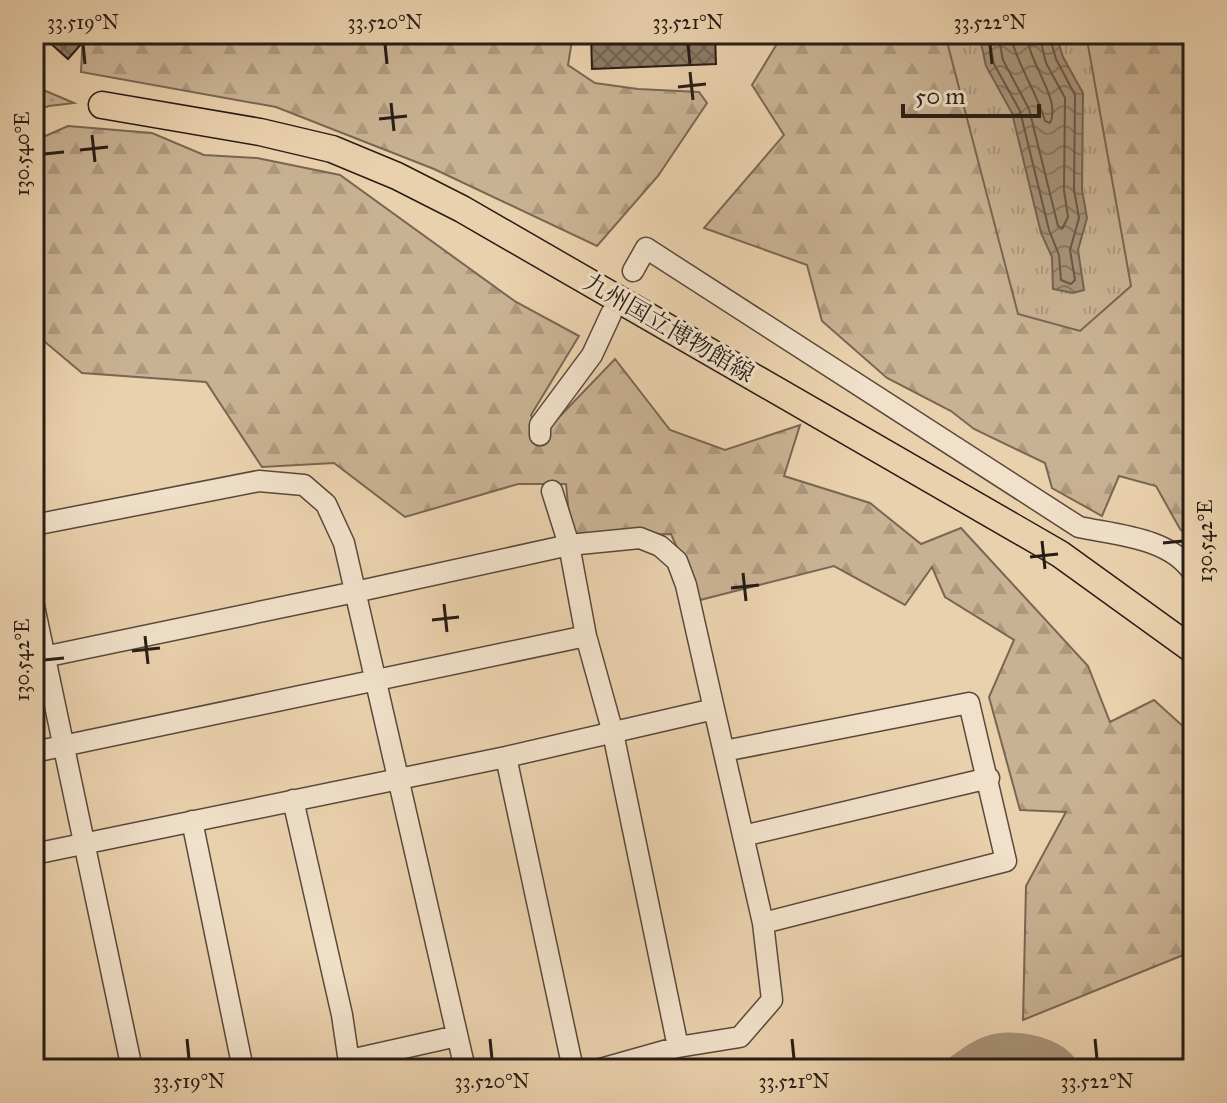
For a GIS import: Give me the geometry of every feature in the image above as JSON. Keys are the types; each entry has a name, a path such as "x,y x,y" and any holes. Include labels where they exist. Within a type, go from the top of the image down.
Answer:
{"main road":[{"name":"九州国立博物館線","path":"102,105 260,132 332,149 397,176 462,209 966,498 1060,554 1193,650"}],"street":[{"path":"633,271 646,248 1079,527 1149,542 1184,559 1193,573"},
{"path":"540,435 540,425 592,355 611,314"},
{"path":"34,525 259,481 304,485 326,504 344,543 465,1069"},
{"path":"552,491 569,545 586,636 613,733 678,1047"},
{"path":"40,658 569,545 640,538 660,546 677,561 686,585 763,923 772,1000 740,1037 678,1047 600,1069"},
{"path":"34,606 40,658 64,745 132,1069"},
{"path":"34,752 586,636"},
{"path":"724,751 969,703 989,778 1006,861 763,923"},
{"path":"34,854 506,757 714,709"},
{"path":"506,757 573,1069"},
{"path":"743,836 989,778"},
{"path":"293,800 342,1015 350,1064 457,1036"},
{"path":"192,821 243,1069"}],"green space":[{"path":"83,34 573,34 568,65 595,83 699,92 707,103 658,176 597,246 434,169 276,107 81,72"},
{"path":"783,34 1193,34 1193,542 1180,529 1156,486 1119,476 1102,516 1052,488 1045,463 974,429 951,411 887,378 822,321 807,265 704,228 784,135 752,85"},
{"path":"945,34 1086,34 1131,286 1080,331 1018,314"},
{"path":"34,86 74,103 34,111"},
{"path":"68,126 152,133 204,155 257,158 340,175 516,302 579,336 531,415 540,437 615,359 670,430 725,450 800,425 784,476 870,503 921,544 961,528 1088,666 1110,722 1154,700 1187,730 1193,729 1193,951 1023,1020 1026,886 1066,812 1020,810 989,697 1014,640 945,597 932,567 905,605 834,566 700,600 671,534 571,536 566,484 518,484 405,517 334,463 262,467 206,382 82,373 38,336 34,340 34,141"}],"water":[{"path":"979,34 1056,34 1063,57 1083,93 1082,190 1087,218 1078,250 1084,290 1073,293 1053,289 1052,257 1041,233 1012,113 986,66"}],"building":[{"path":"58,34 90,34 68,59 50,43"},
{"path":"591,34 715,34 716,64 592,69"}],"waterway":[{"path":"961,1069 985,1053 1008,1049 1039,1054 1063,1069"}]}
